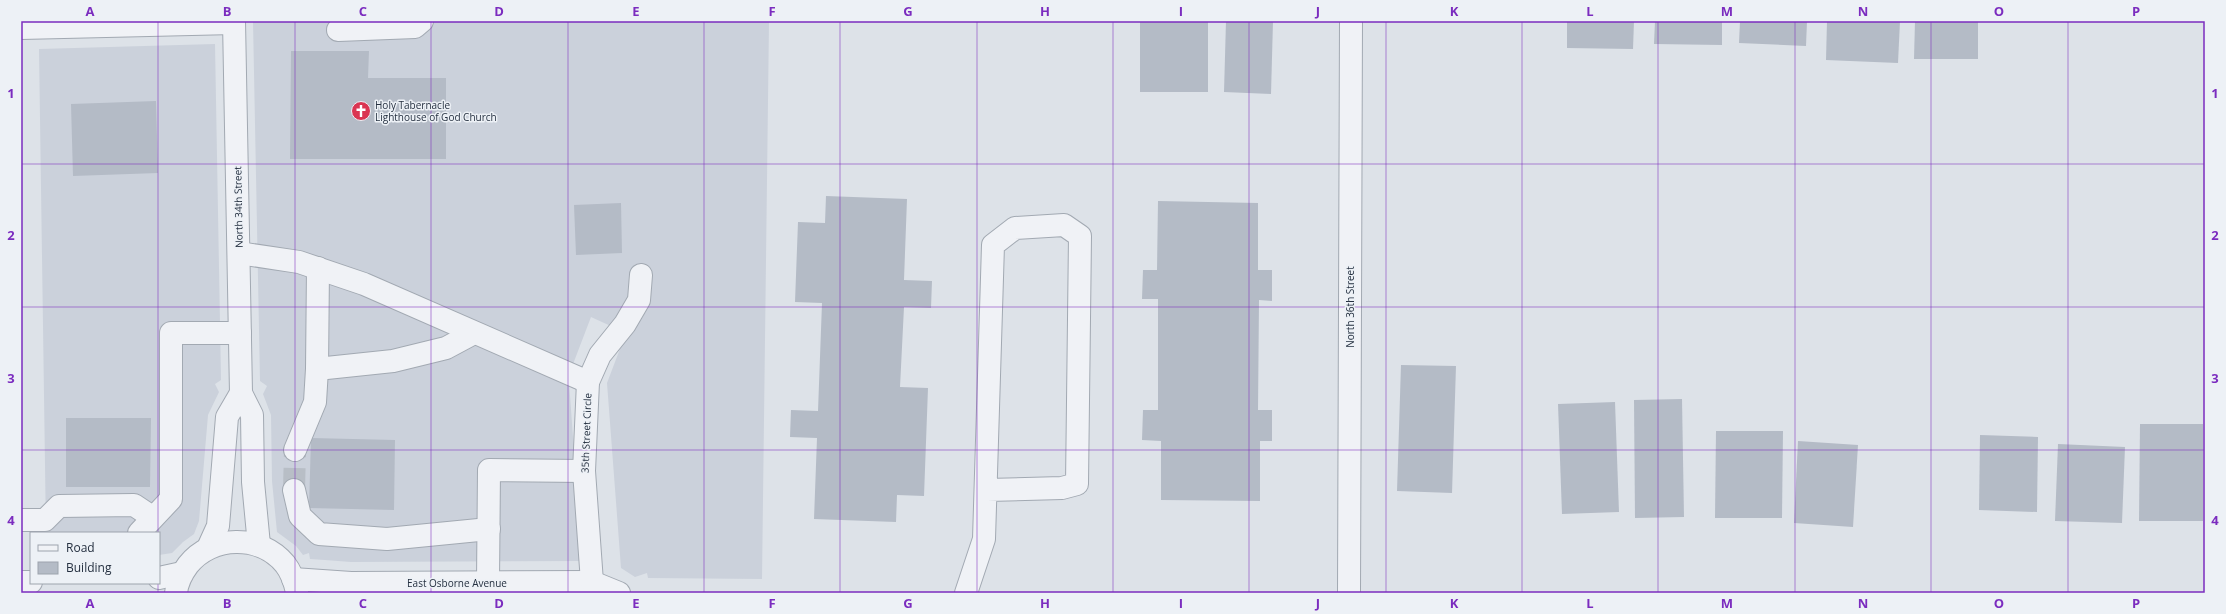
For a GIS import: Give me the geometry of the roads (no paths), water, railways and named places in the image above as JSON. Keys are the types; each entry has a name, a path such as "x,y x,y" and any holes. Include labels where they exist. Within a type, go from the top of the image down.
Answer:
{"street":[{"path":"338,30 415,28 422,21"},
{"name":"North 36th Street","path":"1349,593 1350,21"},
{"path":"21,28 234,22"},
{"name":"North 34th Street","path":"234,22 241,393 252,415 253,482 259,545"},
{"path":"966,593 984,539 987,490 993,245 1015,228 1064,225 1080,236 1077,484 1062,488 987,490"},
{"path":"239,253 299,262 364,284 588,382"},
{"path":"295,450 315,402 317,369 318,268"},
{"name":"35th Street Circle","path":"592,582 584,471 588,382 600,355 625,324 639,300 641,275"},
{"path":"21,520 49,527 59,506 134,505 146,525 171,499 171,333 240,333"},
{"path":"317,369 393,361 446,348 474,333"},
{"path":"208,548 218,526 227,417 241,393"},
{"path":"488,582 489,470 584,471"},
{"path":"294,490 300,516 319,534 387,538 488,529"},
{"path":"160,578 179,583 194,559 208,548 225,543 242,542 259,545 273,553 285,565 295,586"},
{"name":"East Osborne Avenue","path":"295,586 351,583 592,582 619,593"}],"tunnel":[{"path":"294,490 295,450"}],"place":[{"name":"Holy Tabernacle Lighthouse of God Church","path":"361,111"}]}
